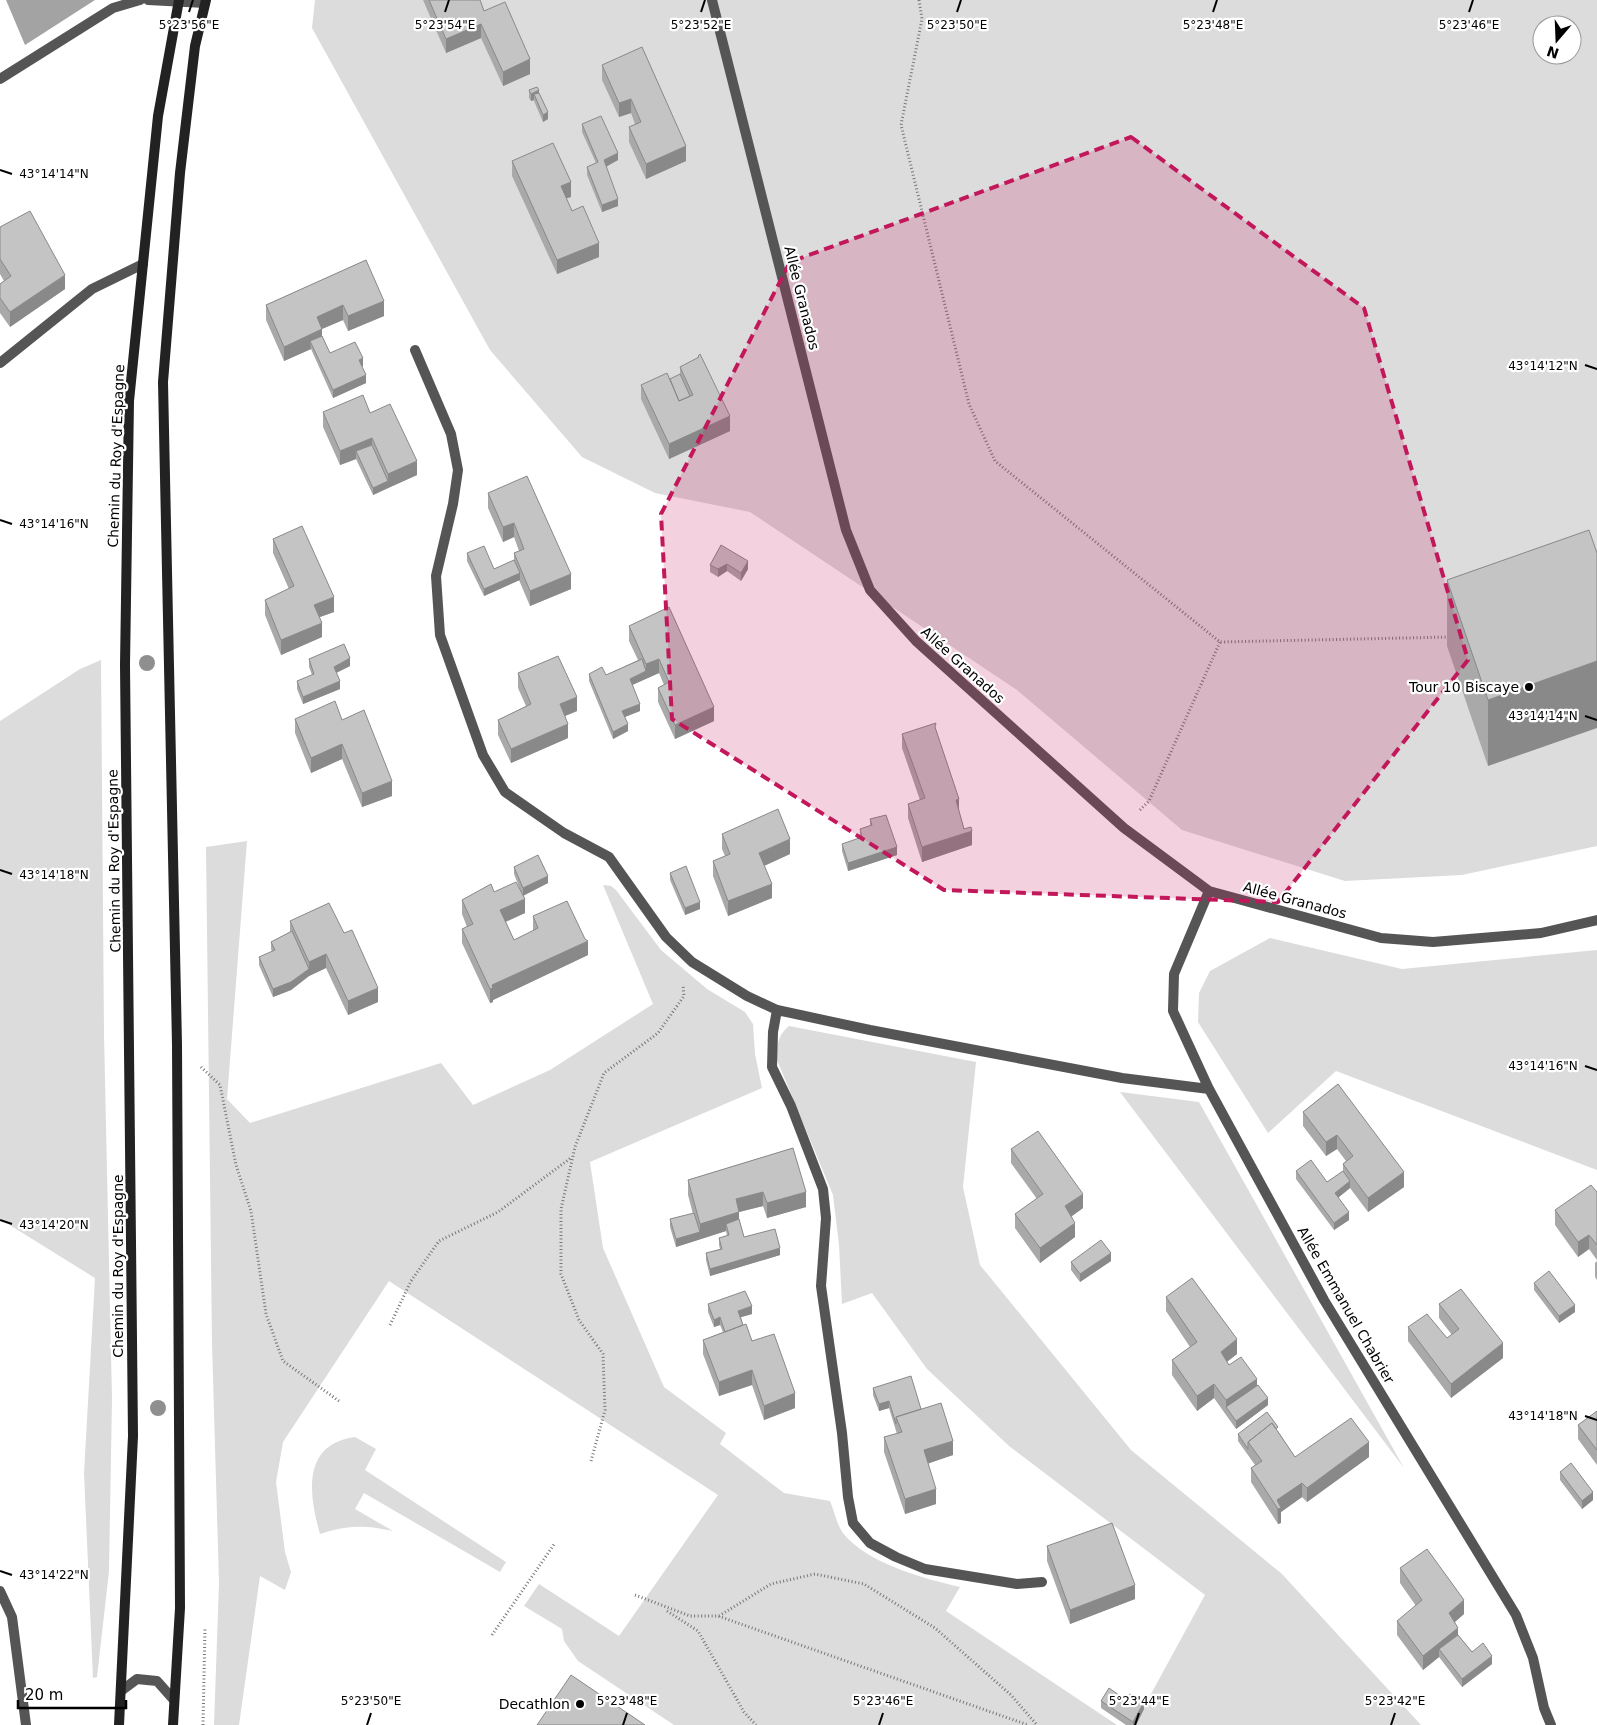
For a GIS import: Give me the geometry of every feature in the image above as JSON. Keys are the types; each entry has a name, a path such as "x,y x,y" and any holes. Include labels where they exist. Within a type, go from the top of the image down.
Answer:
{"street":[{"path":"0,79 113,8 140,0"},
{"path":"148,0 205,1 195,46 180,173 163,382 177,1045 180,1608 172,1725"},
{"name":"Allée Granados","path":"712,0 846,530 870,590 916,641 1124,828 1209,891 1381,938 1460,940 1541,933 1597,920"},
{"name":"Chemin du Roy d'Espagne","path":"119,1725 133,1436 125,665 129,421 158,116 179,1"},
{"path":"0,363 92,289 143,264"},
{"path":"415,350 452,434 458,470 453,504 436,576 440,635 483,755 505,792 564,833 609,857 666,937 692,962 747,996 777,1010 870,1030 1122,1078 1209,1089"},
{"name":"Allée Emmanuel Chabrier","path":"1209,891 1174,974 1173,1011 1209,1089 1324,1300 1516,1615 1533,1658 1544,1708 1552,1725"},
{"path":"777,1010 773,1032 772,1067 791,1106 823,1189 826,1218 821,1286 841,1423 848,1497 854,1523 870,1543 896,1557 925,1568 1017,1584 1042,1582"},
{"path":"0,1591 12,1617 26,1725"},
{"path":"121,1691 137,1679 157,1681 173,1699"}],"path":[{"path":"919,0 922,19 901,126 969,404 995,460 1220,642 1456,637"},
{"path":"1124,828 1149,801 1220,642"},
{"path":"590,1461 605,1410 603,1354 579,1320 561,1274 561,1209 573,1157 604,1073 658,1033 684,996 683,976 692,962"},
{"path":"177,1045 220,1085 236,1165 251,1211 266,1314 283,1362 339,1401"},
{"path":"390,1325 411,1281 439,1240 498,1212 573,1157"},
{"path":"492,1635 556,1543"},
{"path":"718,1616 771,1584 815,1574 864,1584 935,1628 1011,1695 1037,1725"},
{"path":"635,1595 690,1616 718,1616 1028,1725"},
{"path":"663,1607 698,1631 744,1712 756,1725"}],"highlighted area":[{"path":"1131,137 1364,308 1468,660 1278,902 944,890 672,719 661,514 790,262"}],"shaded area":[{"path":"6,0 95,0 25,45"},
{"path":"315,0 1597,0 1597,846 1462,875 1345,881 1182,830 1017,690 750,512 655,493 582,457 490,350 312,28"},
{"path":"101,660 104,1034 112,1399 109,1571 97,1677 93,1678 84,1473 95,1278 0,1219 0,721 80,669"},
{"path":"247,841 227,1099 250,1123 441,1063 473,1105 550,1070 653,1004 603,885 611,886 616,890 661,950 707,989 745,1012 753,1024 755,1054 762,1088 590,1162 603,1248 664,1387 726,1433 720,1444 784,1493 830,1501 843,1533 853,1544 866,1553 897,1568 960,1587 946,1611 1117,1725 674,1725 578,1661 564,1641 562,1629 524,1606 539,1584 619,1636 718,1495 389,1281 283,1442 276,1482 285,1552 291,1572 285,1590 260,1576 239,1725 214,1725 219,1583 212,1343 206,847"},
{"path":"1270,938 1402,969 1597,950 1597,1170 1336,1071 1268,1133 1198,1022 1199,993 1210,971"},
{"path":"789,1026 976,1062 963,1187 980,1265 1131,1450 1282,1574 1421,1725 1134,1725 1205,1595 1009,1446 927,1369 872,1293 842,1304 839,1245 833,1195 777,1060 779,1042 782,1034"},
{"path":"1120,1092 1199,1102 1404,1468"},
{"path":"355,1437 376,1449 365,1470 506,1562 500,1572 364,1493 355,1509 393,1531 356,1527 320,1534 313,1504 312,1488 313,1474 317,1461 325,1450 338,1442"}],"building":[{"path":"429,0 480,0 484,11 505,2 530,59 503,72 481,24 446,39"},
{"path":"642,47 686,146 646,164 629,127 641,122 631,99 619,103 602,65"},
{"path":"537,87 539,90 531,94 529,90"},
{"path":"539,93 548,112 543,115 534,94"},
{"path":"601,116 618,153 604,160 618,199 602,205 587,167 598,162 582,124"},
{"path":"553,143 571,182 561,186 572,211 583,206 599,243 557,260 512,161"},
{"path":"30,211 65,275 10,312 0,298 0,284 11,276 0,259 0,227"},
{"path":"366,260 384,301 348,316 343,305 317,317 322,329 284,347 266,305"},
{"path":"322,336 330,353 355,342 363,358 359,360 366,375 333,390 310,341"},
{"path":"700,354 730,416 669,444 641,385 667,373 679,401 693,395 680,367 699,357"},
{"path":"680,374 690,396 679,401 670,379"},
{"path":"363,395 370,413 390,404 417,461 388,474 372,438 340,451 323,412"},
{"path":"372,445 388,481 373,488 356,451"},
{"path":"527,476 571,574 530,591 514,553 524,549 514,523 503,527 488,493"},
{"path":"302,526 334,597 314,605 322,623 281,640 265,600 294,586 273,539"},
{"path":"1589,530 1597,553 1597,661 1488,700 1447,580"},
{"path":"721,545 748,561 741,573 727,564 718,569 710,565"},
{"path":"484,546 494,569 514,560 520,573 484,589 467,553"},
{"path":"669,607 714,707 675,725 658,688 669,682 659,659 646,664 629,626"},
{"path":"344,644 350,658 334,667 340,681 303,697 297,681 314,674 309,659"},
{"path":"558,656 577,697 560,704 568,724 511,749 498,720 531,704 518,673"},
{"path":"642,659 646,671 630,679 640,704 622,711 628,724 613,732 589,674 602,667 606,675"},
{"path":"335,701 342,720 364,710 392,781 362,793 342,744 311,758 295,719"},
{"path":"936,723 935,727 959,799 956,800 964,829 971,827 972,831 922,847 908,804 925,798 902,734"},
{"path":"778,809 790,839 759,853 772,884 728,901 713,861 730,854 722,834"},
{"path":"886,815 897,847 848,863 842,844 862,837 860,829 872,825 870,819"},
{"path":"538,855 548,876 523,888 514,867"},
{"path":"686,866 700,902 685,908 670,873"},
{"path":"516,882 525,899 500,910 514,940 538,928 533,916 567,901 585,939 588,941 492,985 493,988 490,989 462,929 473,924 462,900 491,884 494,892"},
{"path":"329,903 344,933 352,930 378,988 348,1001 326,954 309,962 290,921"},
{"path":"292,931 309,969 291,982 273,989 259,957 275,950 271,942"},
{"path":"1338,1084 1404,1172 1368,1198 1343,1164 1353,1156 1337,1135 1326,1142 1303,1112"},
{"path":"1038,1131 1083,1194 1065,1206 1075,1223 1040,1248 1015,1214 1043,1194 1011,1149"},
{"path":"793,1148 806,1192 767,1203 763,1192 736,1199 739,1212 700,1224 688,1180"},
{"path":"1311,1160 1327,1182 1343,1171 1350,1181 1335,1193 1349,1212 1334,1223 1296,1171"},
{"path":"1591,1185 1597,1192 1597,1245 1589,1235 1578,1242 1555,1210"},
{"path":"694,1213 700,1232 676,1239 670,1219"},
{"path":"739,1219 744,1237 775,1229 780,1248 710,1269 706,1253 722,1249 719,1238 729,1235 726,1224"},
{"path":"1101,1240 1111,1253 1080,1274 1071,1262"},
{"path":"1549,1271 1575,1305 1559,1316 1534,1283"},
{"path":"1192,1278 1237,1339 1221,1352 1229,1365 1241,1357 1257,1379 1226,1400 1214,1384 1197,1396 1172,1360 1197,1342 1166,1297"},
{"path":"1461,1289 1503,1343 1451,1384 1408,1327 1427,1314 1447,1338 1459,1329 1439,1304"},
{"path":"745,1291 752,1306 738,1311 743,1325 725,1332 720,1317 714,1320 708,1304"},
{"path":"746,1324 752,1341 774,1334 795,1393 764,1406 752,1370 719,1382 703,1340"},
{"path":"911,1376 921,1409 896,1417 896,1424 889,1401 879,1404 873,1388"},
{"path":"1258,1385 1268,1398 1236,1421 1226,1407"},
{"path":"941,1403 953,1441 924,1450 936,1489 905,1499 884,1437 902,1432 896,1417"},
{"path":"1597,1411 1597,1450 1578,1425"},
{"path":"1267,1412 1278,1427 1276,1429 1272,1423 1248,1442 1248,1449 1238,1434"},
{"path":"1351,1418 1369,1442 1307,1488 1302,1483 1277,1500 1281,1508 1278,1509 1251,1468 1262,1461 1248,1442 1272,1423 1295,1457"},
{"path":"1571,1463 1593,1492 1582,1501 1560,1472"},
{"path":"1112,1523 1135,1585 1070,1610 1047,1546"},
{"path":"1427,1549 1464,1600 1449,1613 1458,1628 1423,1656 1397,1621 1422,1600 1400,1568"},
{"path":"1458,1635 1472,1652 1483,1643 1492,1656 1462,1679 1439,1649"},
{"name":"Decathlon","path":"571,1675 645,1725 537,1725"},
{"path":"1109,1688 1126,1700 1130,1694 1144,1702 1133,1722 1101,1701"}],"place":[{"name":"Tour 10 Biscaye","path":"1529,687"},
{"name":"Decathlon","path":"580,1704"}]}
